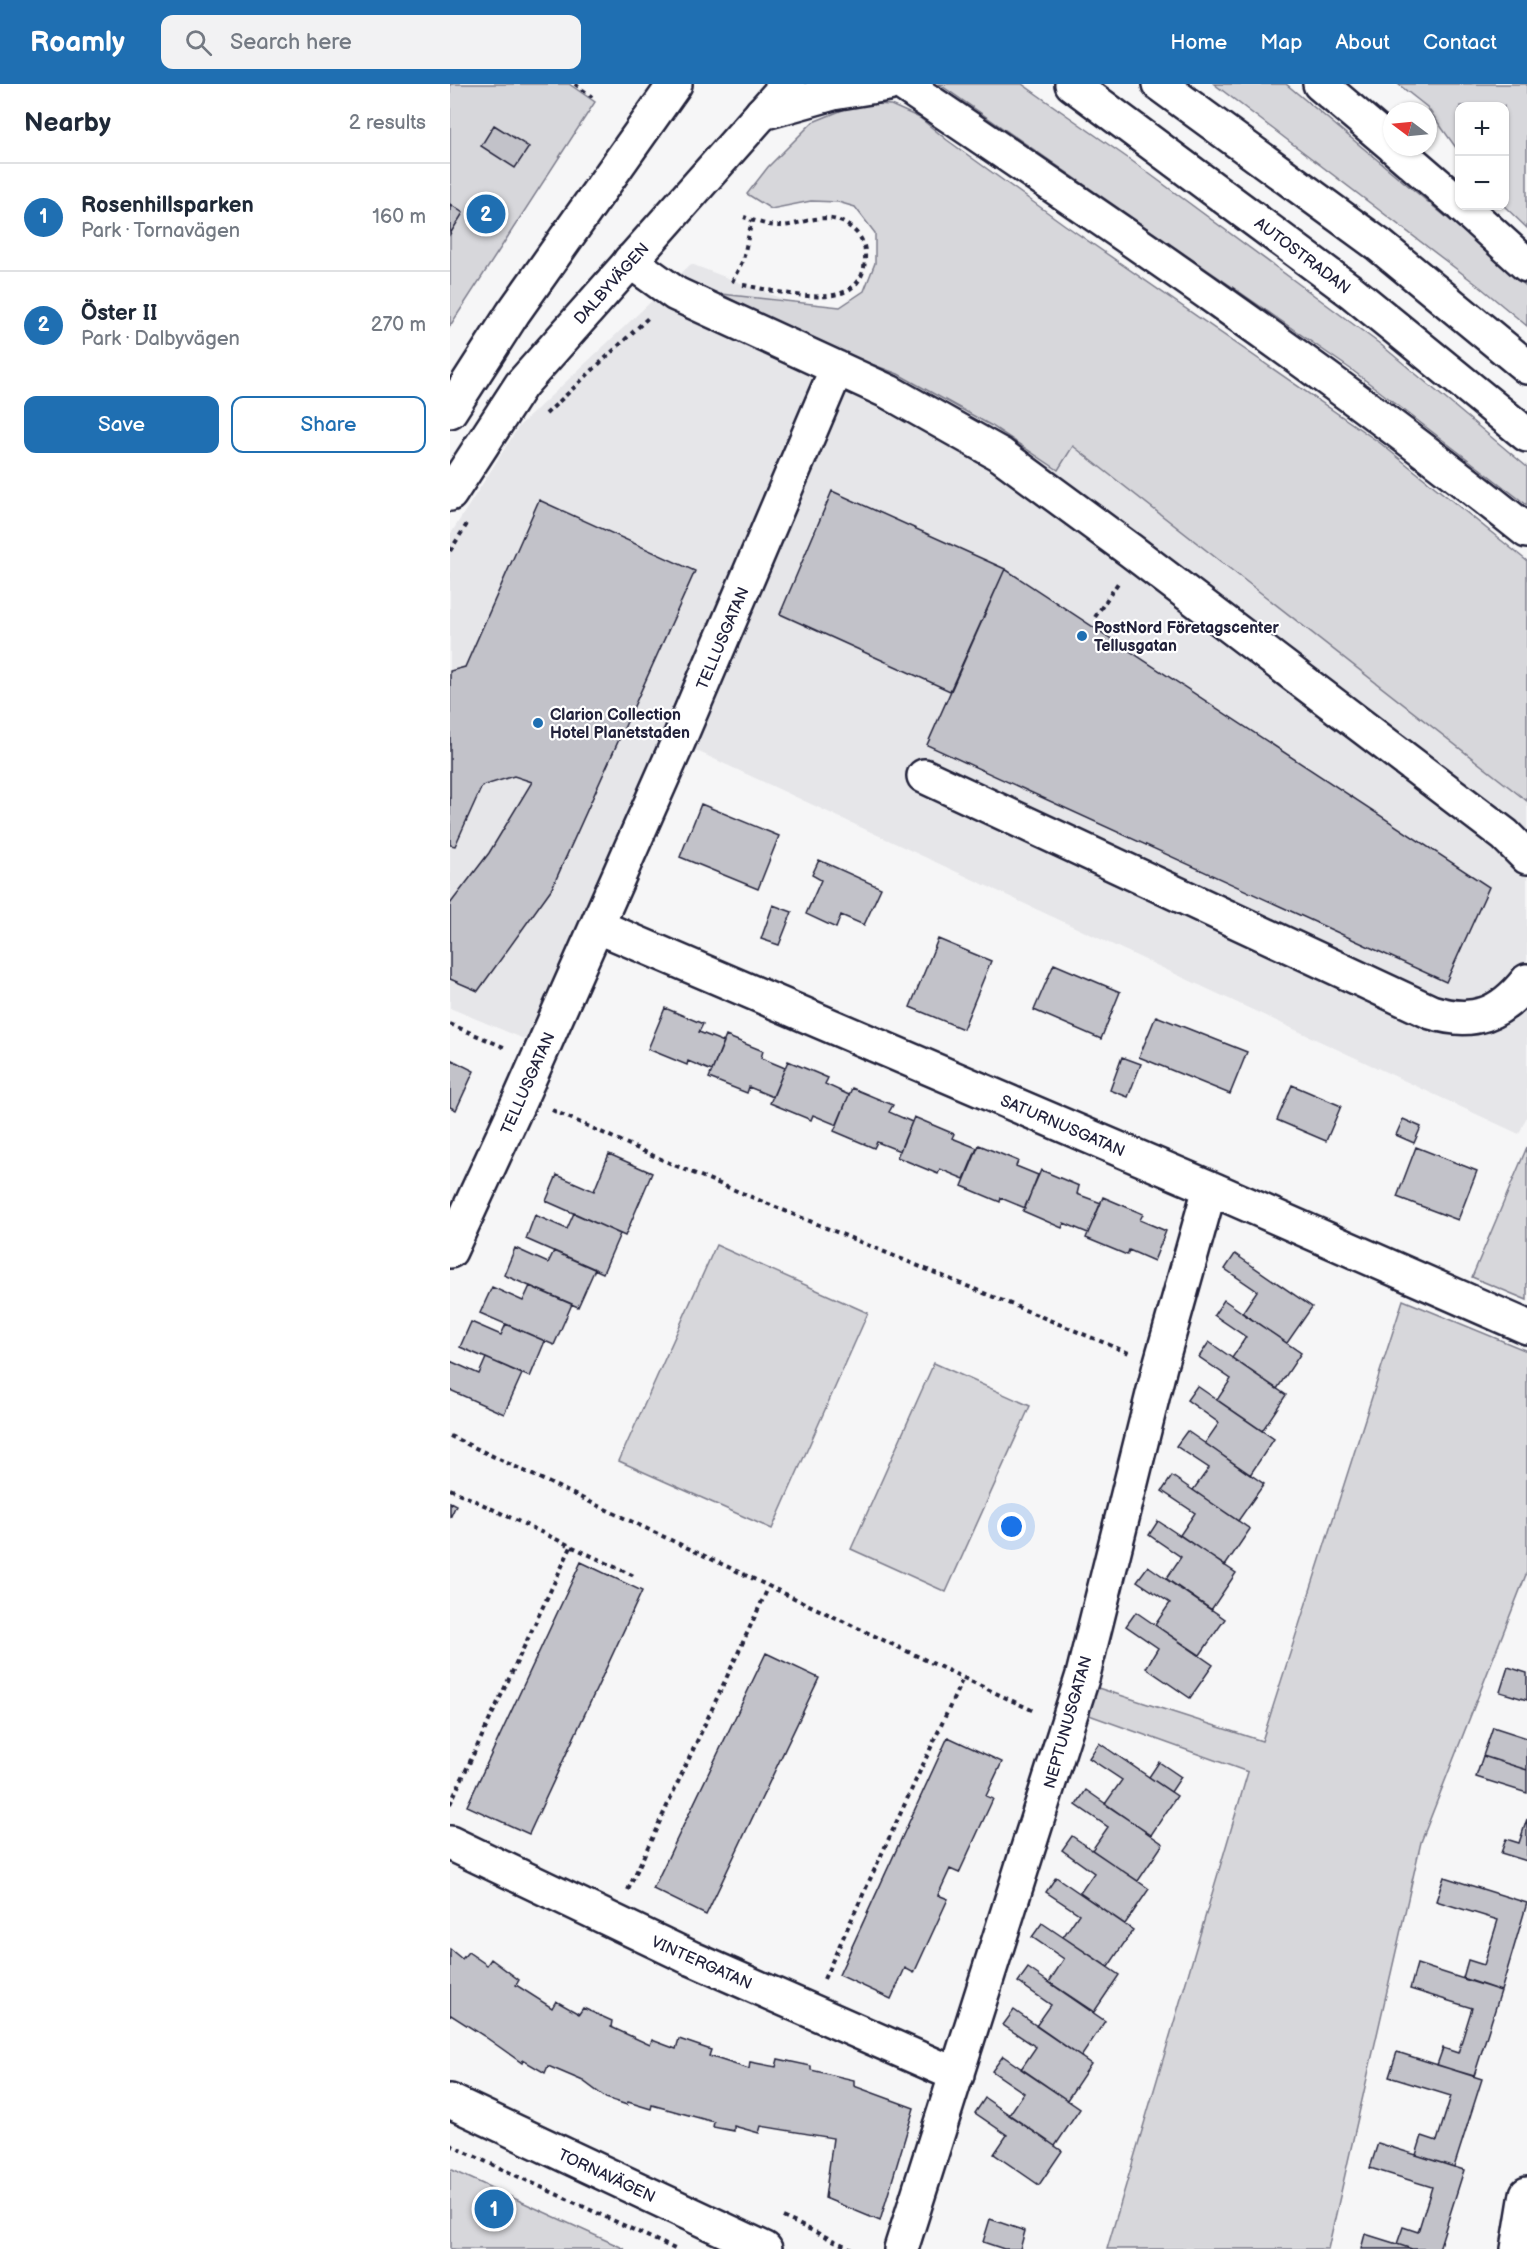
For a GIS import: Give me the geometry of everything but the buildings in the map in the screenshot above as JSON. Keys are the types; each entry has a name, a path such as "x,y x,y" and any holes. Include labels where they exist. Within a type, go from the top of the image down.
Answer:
{"main road":[{"path":"450,411 513,313 675,84"},
{"name":"DALBYVÄGEN","path":"450,494 521,385 788,84"},
{"path":"762,113 833,93 888,84"},
{"path":"903,84 1238,314 1364,406 1527,531"},
{"name":"AUTOSTRADAN","path":"1072,84 1352,292 1527,435"},
{"path":"1159,84 1378,246 1527,368"},
{"path":"1320,84 1383,138"},
{"path":"1405,156 1455,200"},
{"path":"1466,210 1527,265"},
{"path":"630,261 676,294 889,392 1001,455 1130,550 1505,835 1527,857"},
{"name":"TELLUSGATAN","path":"450,1251 597,926 837,368"},
{"path":"924,776 1431,1012 1449,1018 1482,1016 1496,1010 1512,998 1527,981"},
{"name":"SATURNUSGATAN","path":"597,926 1210,1188 1527,1327"},
{"name":"NEPTUNUSGATAN","path":"902,2249 1083,1675 1160,1366 1210,1188"},
{"name":"VINTERGATAN","path":"450,1843 693,1959 957,2075"},
{"name":"TORNAVÄGEN","path":"450,2102 765,2249"},
{"path":"1518,2249 1527,2194"}],"path":[{"path":"576,84 592,97"},
{"path":"732,283 744,260 752,220"},
{"path":"450,1024 537,1062"},
{"path":"521,1097 674,1165 1160,1366"},
{"path":"450,1436 1066,1727"},
{"path":"450,1489 634,1576"},
{"path":"450,1804 571,1547"},
{"path":"614,1921 769,1586"},
{"path":"809,2009 963,1678"},
{"path":"450,2145 675,2249"}],"shaded area":[{"path":"450,84 569,84 595,102 450,326"},
{"path":"939,84 1022,84 1132,161 1380,344 1527,467 1527,505 1352,370"},
{"path":"1214,84 1286,84 1499,261 1527,287 1527,326 1480,287"},
{"path":"1398,84 1527,84 1527,228 1508,210 1509,102 1455,102 1455,146 1437,121 1437,102 1421,102"},
{"path":"860,103 891,105 920,118 1065,225 1380,443 1527,561 1527,801 1073,446 1058,470 992,426 898,374 828,348 721,294 840,307 864,291 875,263 875,233 855,207 838,202 811,201 771,209 747,194 768,167 813,122"},
{"path":"691,264 976,373 1527,785 1527,1116 1519,1134 669,738 536,1044 450,1008 450,535 519,426"},
{"path":"1527,1147 1527,1300 1472,1277"},
{"path":"716,1245 868,1313 772,1529 619,1461"},
{"path":"1403,1300 1527,1351 1527,1572 1421,1842 1328,2249 1107,2249 1248,1772 1089,1715 1095,1687 1262,1741"},
{"path":"934,1363 1030,1406 946,1592 851,1549"},
{"path":"450,2169 625,2249 450,2249"}],"place":[{"name":"Öster II","path":"486,214"},
{"name":"PostNord Företagscenter Tellusgatan","path":"1082,636"},
{"name":"Clarion Collection Hotel Planetstaden","path":"538,723"},
{"name":"Rosenhillsparken","path":"494,2209"}]}
